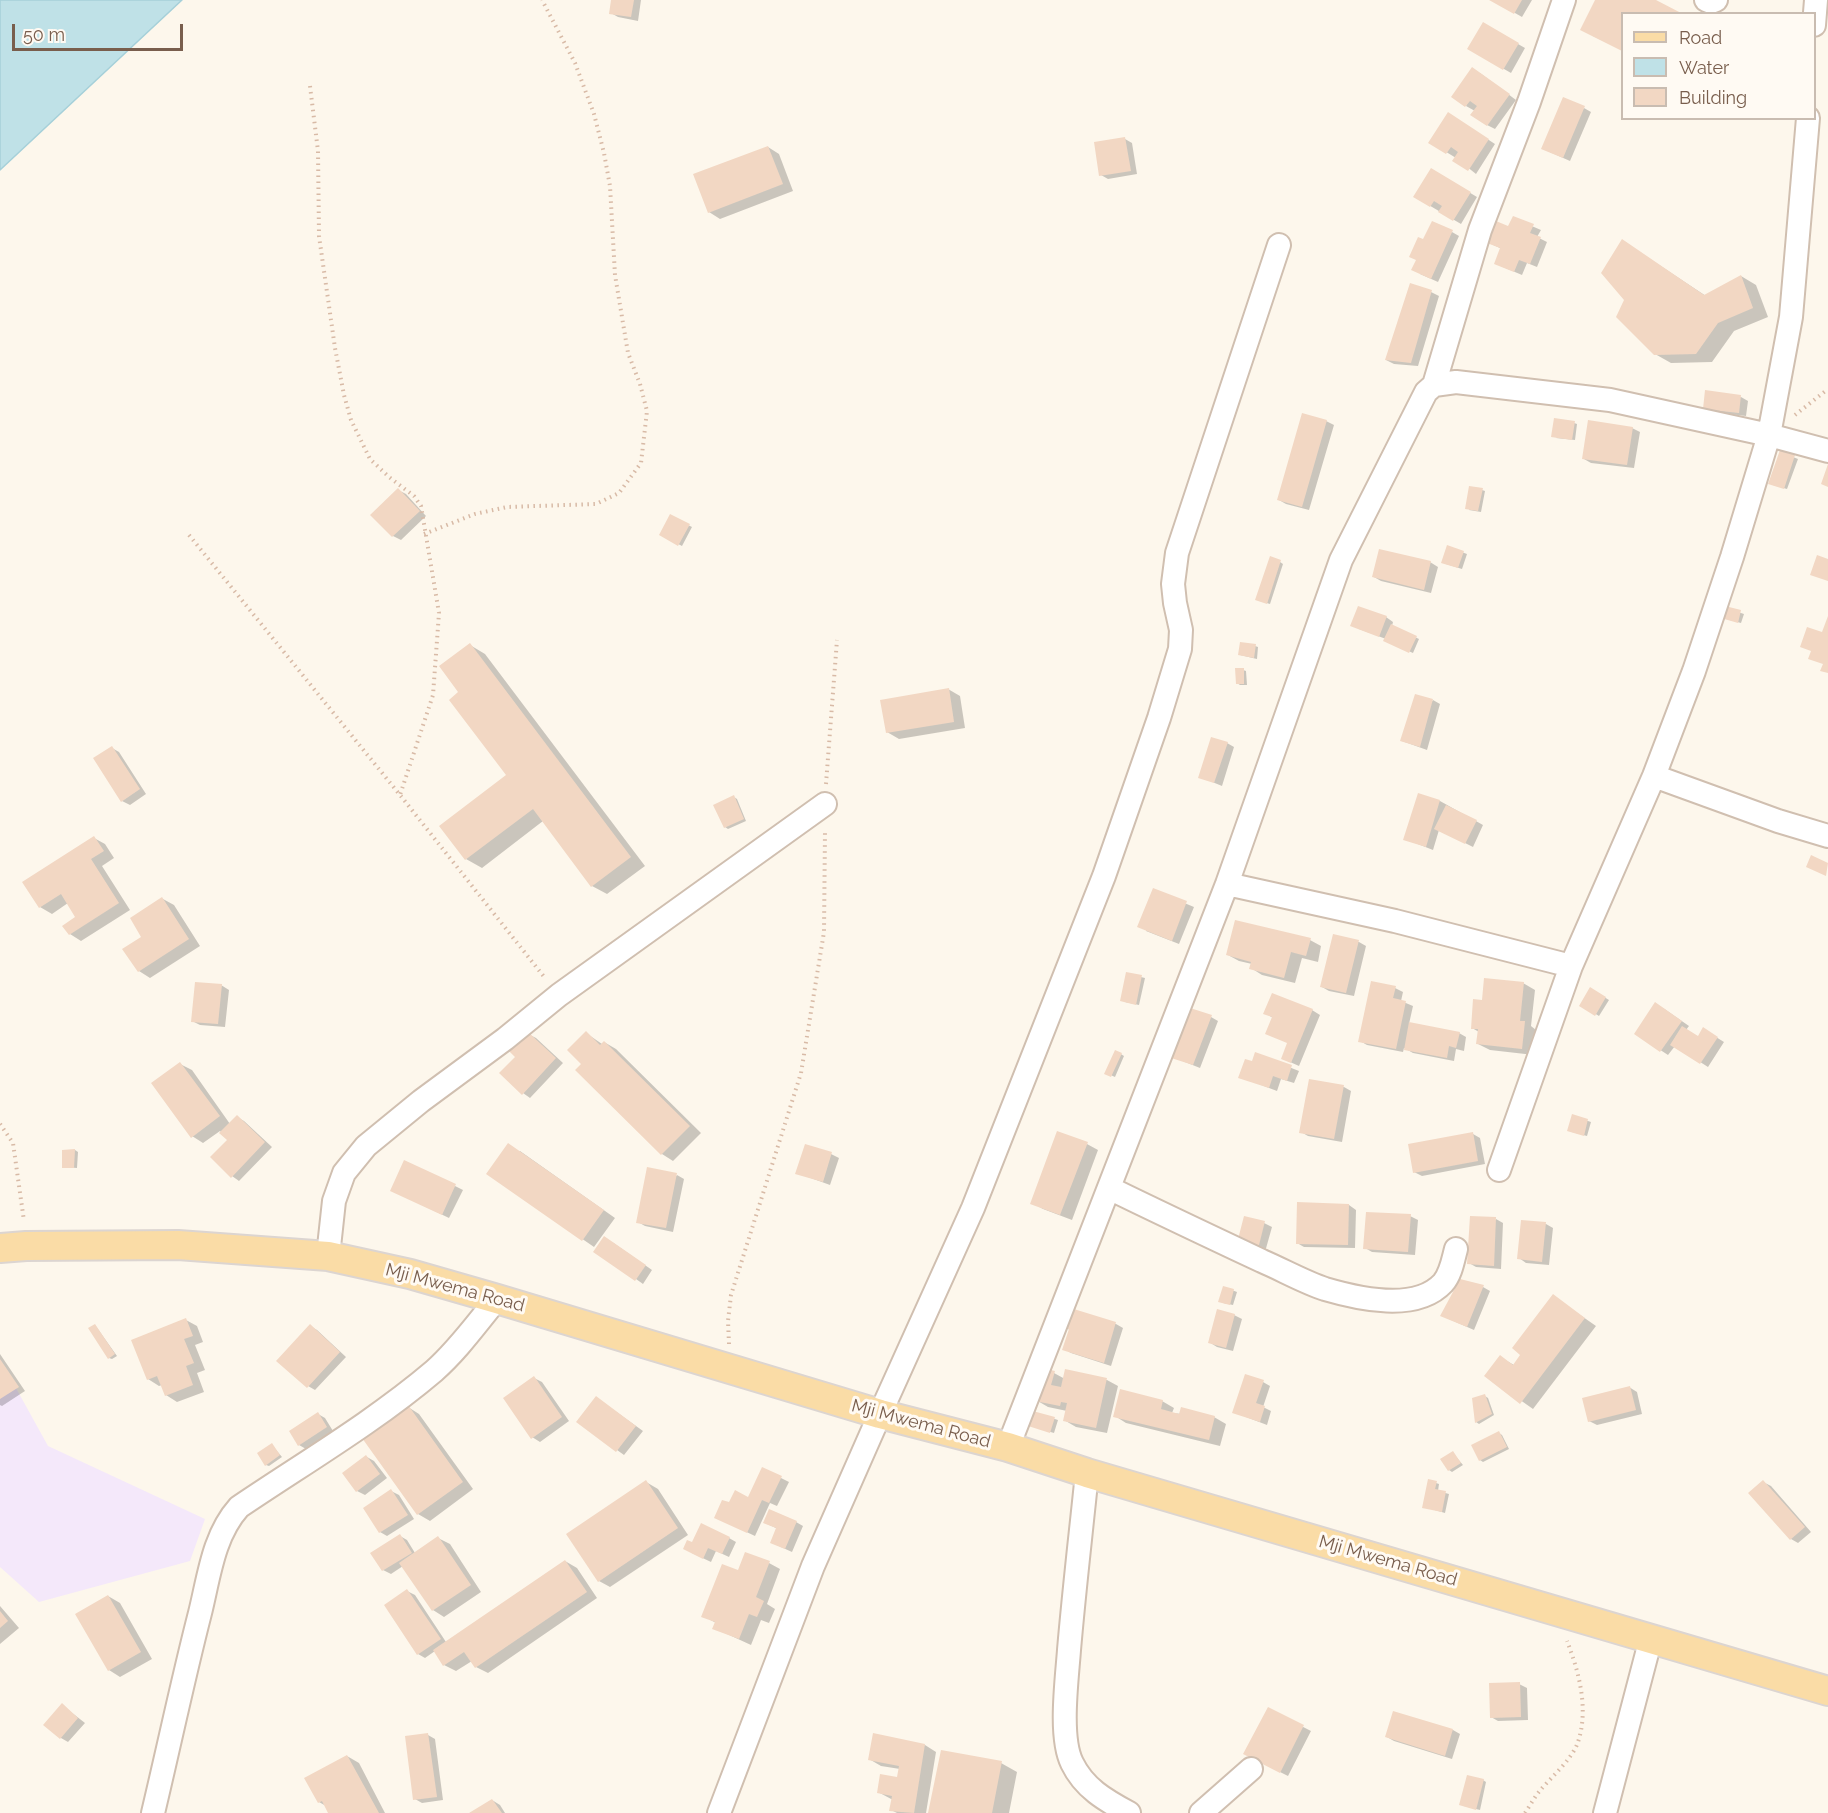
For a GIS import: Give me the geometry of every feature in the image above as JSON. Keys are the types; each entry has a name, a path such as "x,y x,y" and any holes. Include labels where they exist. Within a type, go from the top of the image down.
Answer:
{"main road":[{"name":"Mji Mwema Road","path":"13,1247 178,1245 328,1256 410,1274 880,1414 1008,1447 1087,1473 1828,1691"}],"street":[{"path":"1008,1447 1227,884 1341,560 1426,392 1434,385 1480,230 1529,102 1564,0"},
{"path":"1706,0 1711,2 1716,0"},
{"path":"1499,1170 1571,966 1654,776 1694,671 1769,435 1791,317 1808,120"},
{"path":"719,1813 813,1566 974,1208 1104,876 1159,718 1180,649 1181,630 1173,584 1178,553 1279,245"},
{"path":"1434,385 1456,382 1610,400 1769,435 1828,451"},
{"path":"1654,776 1778,821 1828,836"},
{"path":"328,1256 337,1192 344,1173 366,1146 559,995 825,804"},
{"path":"1227,884 1395,921 1571,966"},
{"path":"1109,1188 1207,1236 1323,1288 1353,1296 1388,1301 1426,1296 1443,1283 1450,1272 1456,1249"},
{"path":"153,1813 219,1538 228,1519 239,1507 396,1401 435,1369 465,1339 497,1299"},
{"path":"1087,1473 1065,1696 1066,1741 1071,1761 1082,1781 1101,1799 1129,1813"},
{"path":"1605,1813 1651,1638"},
{"path":"1202,1813 1251,1769"}],"path":[{"path":"424,534 475,514 507,507 596,504 619,493 641,463 647,411 628,353 615,275 610,186 604,153 594,114 575,63 542,0"},
{"path":"310,86 318,151 319,236 344,395 361,442 370,459 389,477 414,495 421,506 439,613 433,695 400,795"},
{"path":"189,535 559,995"},
{"path":"736,1370 729,1353 728,1322 731,1295 801,1072 824,932 825,804 837,640"},
{"path":"0,1124 13,1143 13,1247"},
{"path":"1525,1813 1578,1743 1583,1711 1578,1668 1555,1610"}],"shaded area":[{"path":"0,1359 48,1446 205,1519 190,1561 39,1602 0,1567"}],"water":[{"path":"0,0 182,0 0,170"}],"building":[{"path":"611,0 634,0 631,17 609,14"},
{"path":"1489,0 1522,0 1514,14"},
{"path":"1595,0 1656,0 1679,12 1621,12 1621,50 1580,30"},
{"path":"1483,22 1519,43 1503,70 1467,49"},
{"path":"1472,67 1510,94 1487,126 1470,115 1477,106 1470,101 1465,107 1451,97"},
{"path":"1563,97 1585,106 1563,158 1541,149"},
{"path":"1448,112 1489,139 1468,171 1452,161 1458,152 1451,147 1446,154 1428,143"},
{"path":"1125,137 1131,171 1099,176 1094,142"},
{"path":"768,146 783,184 708,213 693,174"},
{"path":"1431,168 1471,192 1453,221 1438,212 1442,206 1434,201 1430,207 1413,197"},
{"path":"1513,216 1534,224 1530,233 1541,237 1530,264 1519,260 1514,272 1494,264 1500,248 1487,243 1496,221 1508,226"},
{"path":"1432,221 1453,230 1431,279 1411,270 1416,260 1409,257 1418,237 1423,239"},
{"path":"1622,239 1704,295 1741,275 1753,308 1718,323 1696,354 1654,355 1616,317 1624,300 1601,273"},
{"path":"1410,283 1432,290 1411,363 1385,360"},
{"path":"1705,390 1741,395 1739,413 1703,409"},
{"path":"1302,413 1327,420 1302,507 1277,500"},
{"path":"1554,418 1575,421 1572,440 1551,437"},
{"path":"1588,420 1633,427 1627,465 1582,459"},
{"path":"1780,450 1795,455 1784,489 1768,484"},
{"path":"1828,464 1828,487 1821,484"},
{"path":"1469,486 1483,488 1478,511 1465,509"},
{"path":"398,488 420,511 392,537 370,515"},
{"path":"670,514 690,524 678,546 659,535"},
{"path":"1447,545 1464,551 1458,568 1441,563"},
{"path":"1379,549 1431,561 1424,590 1372,577"},
{"path":"1817,555 1828,559 1828,581 1810,575"},
{"path":"1270,556 1281,560 1267,604 1255,600"},
{"path":"1358,606 1387,616 1379,637 1350,626"},
{"path":"1725,606 1741,610 1738,623 1721,618"},
{"path":"1828,616 1828,673 1820,671 1823,664 1808,659 1811,651 1800,647 1807,627 1822,632"},
{"path":"1391,624 1417,636 1409,653 1383,641"},
{"path":"1240,642 1256,644 1254,658 1238,655"},
{"path":"470,643 631,857 591,887 533,809 465,860 439,826 506,775 449,700 458,692 439,666"},
{"path":"1235,668 1244,668 1244,684 1236,684"},
{"path":"949,688 954,722 886,733 880,700"},
{"path":"1415,694 1433,699 1420,747 1400,741"},
{"path":"1211,737 1228,742 1214,783 1198,778"},
{"path":"112,746 140,789 121,802 93,758"},
{"path":"1418,793 1440,800 1426,847 1403,840"},
{"path":"734,795 744,819 724,828 713,805"},
{"path":"1446,805 1477,820 1465,844 1434,829"},
{"path":"94,836 104,851 91,859 119,903 69,935 62,926 75,917 61,894 39,908 22,882"},
{"path":"1811,855 1828,863 1826,876 1806,867"},
{"path":"1153,888 1187,901 1172,941 1137,927"},
{"path":"162,897 189,939 138,972 122,949 141,937 130,918"},
{"path":"1235,920 1311,938 1306,956 1291,952 1284,978 1249,969 1251,962 1226,955"},
{"path":"1333,934 1359,940 1346,993 1320,987"},
{"path":"1126,972 1142,975 1136,1005 1120,1001"},
{"path":"1484,978 1524,982 1520,1021 1525,1021 1522,1049 1476,1044 1478,1029 1471,1029 1473,999 1482,1000"},
{"path":"1371,981 1396,986 1393,998 1406,1001 1396,1049 1358,1042"},
{"path":"195,982 222,984 218,1024 191,1022"},
{"path":"1590,987 1606,997 1595,1016 1579,1006"},
{"path":"1272,993 1313,1009 1291,1063 1281,1059 1287,1043 1265,1034 1272,1017 1263,1014"},
{"path":"1655,1002 1682,1021 1660,1052 1634,1034"},
{"path":"1187,1007 1212,1015 1193,1065 1168,1057"},
{"path":"1409,1022 1460,1032 1456,1048 1449,1046 1447,1058 1404,1050"},
{"path":"1682,1026 1698,1036 1703,1027 1718,1037 1700,1064 1670,1045"},
{"path":"586,1031 600,1045 604,1041 690,1126 661,1155 575,1070 581,1064 567,1050"},
{"path":"528,1032 556,1058 522,1095 499,1073 515,1057 509,1051"},
{"path":"1115,1050 1122,1053 1111,1077 1104,1074"},
{"path":"1255,1052 1292,1065 1287,1081 1273,1076 1269,1088 1238,1078 1245,1059 1252,1061"},
{"path":"180,1062 220,1116 191,1138 151,1083"},
{"path":"1309,1079 1344,1085 1334,1139 1299,1133"},
{"path":"1572,1114 1588,1119 1584,1136 1567,1131"},
{"path":"237,1115 265,1142 231,1178 210,1157 227,1140 219,1133"},
{"path":"1057,1131 1088,1142 1060,1215 1030,1204"},
{"path":"1473,1132 1478,1161 1413,1173 1408,1144"},
{"path":"508,1143 604,1210 582,1241 486,1174"},
{"path":"805,1144 832,1152 823,1182 795,1174"},
{"path":"75,1149 74,1168 62,1168 62,1150"},
{"path":"404,1160 456,1184 442,1215 390,1191"},
{"path":"647,1167 677,1173 666,1228 636,1223"},
{"path":"1297,1202 1349,1204 1348,1245 1296,1244"},
{"path":"1366,1212 1411,1214 1408,1252 1363,1249"},
{"path":"1244,1216 1265,1221 1258,1249 1237,1243"},
{"path":"1470,1216 1496,1217 1494,1266 1467,1264"},
{"path":"1521,1220 1546,1222 1542,1262 1517,1259"},
{"path":"604,1236 646,1265 635,1281 593,1252"},
{"path":"1460,1279 1484,1285 1467,1327 1440,1316"},
{"path":"1223,1286 1234,1289 1230,1305 1218,1302"},
{"path":"1553,1294 1585,1318 1520,1404 1484,1376 1500,1355 1513,1365 1520,1355 1512,1348"},
{"path":"1064,1306 1116,1322 1104,1363 1062,1350 1069,1329 1058,1326"},
{"path":"1217,1309 1235,1314 1226,1348 1208,1343"},
{"path":"186,1318 193,1336 184,1339 194,1363 186,1366 193,1385 165,1396 157,1376 147,1380 131,1340"},
{"path":"95,1324 115,1354 108,1359 88,1328"},
{"path":"310,1324 340,1352 307,1388 276,1361"},
{"path":"0,1359 19,1387 0,1399"},
{"path":"1042,1368 1055,1371 1051,1385 1061,1387 1065,1369 1107,1378 1096,1428 1063,1421 1067,1403 1061,1402 1060,1406 1035,1401"},
{"path":"1245,1374 1264,1380 1256,1403 1265,1406 1260,1422 1232,1413"},
{"path":"534,1376 562,1417 531,1439 503,1398"},
{"path":"1630,1386 1636,1410 1588,1422 1582,1398"},
{"path":"1120,1389 1163,1400 1161,1409 1179,1414 1181,1407 1215,1416 1209,1440 1113,1417"},
{"path":"1485,1394 1492,1414 1475,1423 1472,1398"},
{"path":"596,1396 636,1426 616,1452 576,1422"},
{"path":"408,1405 463,1482 417,1515 362,1438"},
{"path":"1029,1410 1055,1417 1050,1433 1025,1425"},
{"path":"318,1412 327,1427 298,1446 289,1431"},
{"path":"1499,1431 1507,1447 1479,1461 1471,1445"},
{"path":"272,1443 280,1455 265,1466 257,1453"},
{"path":"1453,1451 1461,1463 1448,1471 1440,1459"},
{"path":"366,1455 380,1474 356,1492 342,1473"},
{"path":"762,1467 782,1476 769,1503 762,1500 747,1533 714,1518 722,1500 729,1502 735,1490 748,1497"},
{"path":"1428,1479 1437,1481 1435,1489 1446,1491 1442,1512 1422,1508"},
{"path":"646,1480 678,1528 598,1582 566,1534"},
{"path":"1763,1480 1805,1527 1790,1540 1748,1493"},
{"path":"391,1489 408,1515 379,1533 363,1508"},
{"path":"769,1509 797,1521 785,1549 770,1543 776,1528 763,1523"},
{"path":"701,1523 730,1537 722,1554 708,1548 703,1559 683,1549 687,1540 692,1542"},
{"path":"400,1534 412,1553 382,1571 370,1553"},
{"path":"438,1536 471,1585 432,1611 399,1563"},
{"path":"745,1552 770,1561 756,1597 764,1601 757,1617 749,1614 739,1639 712,1629 715,1622 701,1617 722,1564 738,1570"},
{"path":"565,1560 587,1592 475,1668 464,1652 443,1666 433,1650"},
{"path":"407,1589 441,1639 417,1655 384,1605"},
{"path":"108,1595 141,1652 108,1671 75,1614"},
{"path":"0,1611 8,1621 0,1628"},
{"path":"1520,1682 1521,1717 1490,1718 1489,1683"},
{"path":"62,1703 78,1718 60,1739 43,1725"},
{"path":"1268,1707 1304,1725 1280,1773 1243,1754"},
{"path":"1393,1711 1453,1729 1445,1756 1385,1737"},
{"path":"428,1733 437,1797 413,1800 405,1736"},
{"path":"873,1733 925,1744 914,1813 889,1811 892,1796 877,1793 880,1774 897,1777 899,1766 868,1760"},
{"path":"941,1750 1002,1761 992,1813 928,1813"},
{"path":"347,1755 379,1813 328,1813 322,1801 318,1803 304,1778"},
{"path":"1467,1775 1484,1779 1476,1810 1459,1805"},
{"path":"492,1799 502,1813 469,1813"}]}
